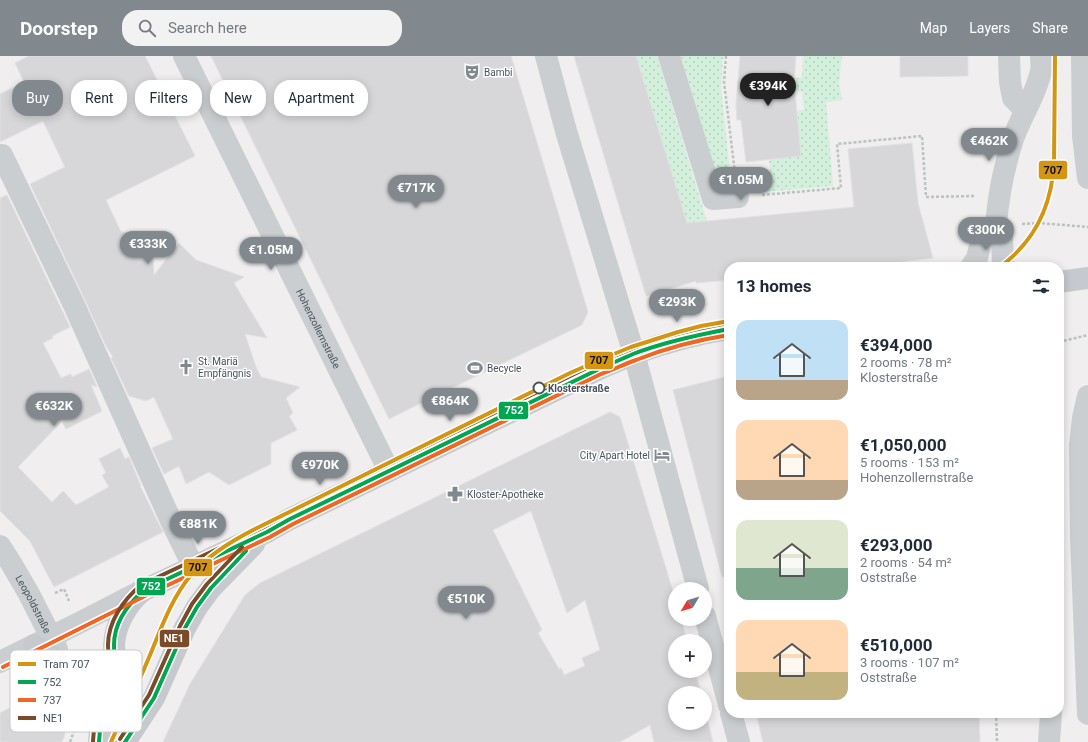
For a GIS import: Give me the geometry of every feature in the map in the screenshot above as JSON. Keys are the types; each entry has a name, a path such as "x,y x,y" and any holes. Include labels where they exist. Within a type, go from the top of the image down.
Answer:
{"main road":[{"path":"1064,281 1088,278"},
{"path":"114,650 114,644 122,617 128,605 144,590 268,532 290,519 576,380 634,354 704,333 724,330"},
{"path":"142,716 154,698 185,628 197,607 218,579 268,532"},
{"path":"42,641 51,650"},
{"path":"99,742 100,732"},
{"path":"125,742 132,732"}],"street":[{"name":"Hohenzollernstraße","path":"184,56 389,472"},
{"path":"546,56 566,131 634,354 696,582"},
{"path":"669,56 713,200 738,197"},
{"path":"1009,56 1010,82 1013,98 1025,110"},
{"path":"1003,262 1002,236 996,226 1005,168 1013,138 1033,95 1041,70 1041,56"},
{"path":"1082,56 1083,136 1088,178"},
{"path":"2,155 74,305 193,566"},
{"path":"975,262 982,238 996,226"},
{"path":"1088,396 1083,418 1080,445 1080,537 1088,714"},
{"name":"Leopoldstraße","path":"0,546 29,594 42,641"},
{"path":"24,650 144,590"},
{"path":"708,626 724,686"},
{"path":"0,662 10,657"},
{"path":"732,718 739,742"},
{"path":"1049,742 1051,718"}],"path":[{"path":"726,56 724,82 738,197 841,188 837,144 922,136 926,197 1000,195"},
{"path":"996,226 1039,222 1088,227"},
{"path":"1064,341 1088,336"},
{"path":"996,718 997,742"}],"green space":[{"path":"636,56 657,56 707,222 687,223"},
{"path":"681,56 723,56 721,88 731,182 722,180 716,173"},
{"path":"803,56 842,56 839,84 842,100 826,102 833,186 750,193 748,180 771,178 769,159 801,155 797,111 804,110 802,91 795,91 794,78 802,78"}],"building":[{"path":"29,56 145,56 157,80 135,80 135,116 175,116 195,156 106,200 121,232 152,234 154,275 179,243 196,260 244,277 234,283 267,338 245,334 261,377 300,387 286,398 293,413 289,416 297,430 271,443 271,464 229,485 209,472 186,484 179,466 164,474 152,448 173,439 154,397 146,401 129,396 111,358 113,357 106,346 30,184 65,167 43,121 0,142 0,94 12,88 12,116 63,116 63,80 23,80 15,63"},
{"path":"211,56 511,56 588,312 582,325 389,419 240,116 266,116 266,80 223,80"},
{"path":"574,56 636,56 687,223 854,207 848,149 912,143 918,203 933,258 901,262 724,262 724,280 696,283 696,281 646,296"},
{"path":"740,56 796,56 794,82 801,156 746,162 741,120 737,120 736,105"},
{"path":"900,56 968,56 968,76 900,77"},
{"path":"7,195 70,327 52,336 53,338 43,343 61,378 71,374 72,377 89,369 97,387 91,385 102,411 66,429 62,421 18,467 52,502 63,491 76,505 109,487 102,475 106,473 99,459 120,448 125,459 129,457 140,486 163,532 54,587 30,541 0,511 0,198"},
{"path":"724,377 724,577 722,577 673,390"},
{"path":"610,412 620,417 670,582 668,582 668,626 683,626 685,634 668,634 668,678 697,678 699,686 668,686 668,730 710,730 713,742 654,742 650,725 620,742 163,742 190,684 245,595 260,583","holes":["531,511 567,613 585,600 600,650 582,658 585,666 564,675 538,633 542,630 493,530"]},
{"path":"10,708 10,732 66,732 62,742 0,742 0,713"},
{"path":"757,718 979,718 980,742 763,742"}],"tram line":[{"name":"707","path":"1006,262 1023,246 1032,234 1050,193 1054,162 1055,56"},
{"name":"707","path":"142,673 177,595 191,575 221,548 257,528 570,373 631,347 678,332 724,322"},
{"name":"707","path":"111,742 116,732"}],"transit line":[{"name":"NE1","path":"108,650 111,628 118,612 128,597 141,585 264,527 287,514 597,363 655,340 691,330 724,324"},
{"name":"752","path":"114,650 116,629 119,622 127,608 144,590 267,532 290,519 603,367 633,354 669,342 724,330"},
{"name":"737","path":"37,650 601,374 670,348 724,336"},
{"name":"NE1","path":"142,706 149,695 180,626 192,604 207,584 242,547"},
{"name":"752","path":"142,716 154,698 185,628 197,607 211,588 246,551"},
{"name":"737","path":"3,667 10,664"},
{"name":"NE1","path":"93,741 94,732"},
{"name":"752","path":"99,742 100,732"},
{"name":"NE1","path":"120,739 125,732"},
{"name":"752","path":"125,742 132,732"}],"place":[{"name":"Bambi","path":"472,72"},
{"name":"St. Mariä Empfängnis","path":"186,367"},
{"name":"Becycle","path":"475,368"},
{"name":"Klosterstraße","path":"539,388"},
{"name":"City Apart Hotel","path":"662,455"},
{"name":"Kloster-Apotheke","path":"455,494"}]}
